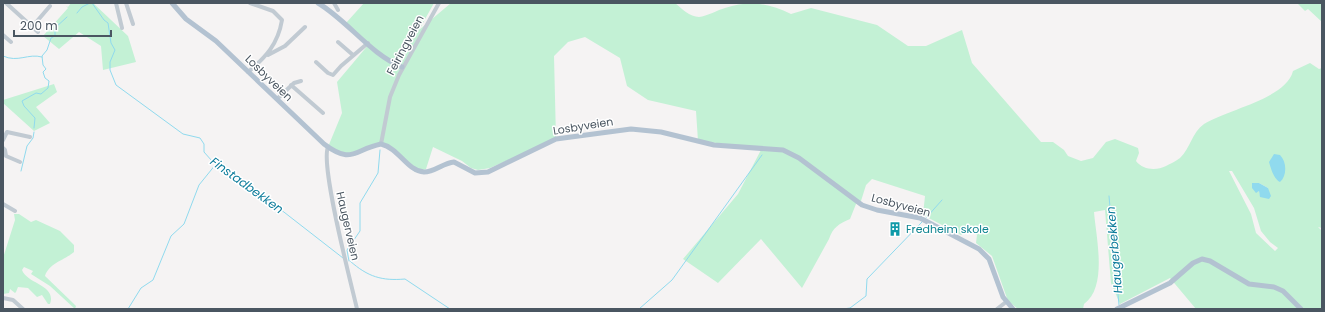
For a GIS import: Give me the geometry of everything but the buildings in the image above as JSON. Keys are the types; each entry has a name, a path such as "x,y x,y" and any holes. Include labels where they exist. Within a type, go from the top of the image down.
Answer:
{"main road":[{"name":"Losbyveien","path":"172,3 186,19 216,41 328,147 343,155 349,155 381,144 393,149 411,167 418,171 433,171 454,162 475,173 481,173 494,170 507,162 556,139 631,129 661,132 714,145 784,150 799,158 862,204 877,210 920,218 979,249 989,259 1006,302 1012,309"},
{"path":"318,3 381,55 402,67"},
{"path":"1117,309 1170,283 1193,263 1202,259 1210,261 1249,284 1274,287 1283,291 1301,309"}],"street":[{"path":"6,3 38,32"},
{"path":"116,3 122,28"},
{"path":"126,3 133,24"},
{"path":"250,3 273,11 282,20 277,38 268,55"},
{"path":"334,3 338,10"},
{"name":"Feiringveien","path":"381,144 385,129 388,103 402,67 439,3"},
{"path":"32,26 50,6"},
{"path":"248,72 268,55 285,46 305,27"},
{"path":"3,35 11,42"},
{"path":"338,42 353,56"},
{"path":"316,62 328,73 333,75 368,43"},
{"path":"277,99 291,85 301,81"},
{"path":"291,85 323,114"},
{"path":"3,140 7,132 30,137"},
{"name":"Haugerveien","path":"328,147 326,156 329,183 357,309"},
{"path":"3,148 6,156 20,162"},
{"path":"3,205 15,211"},
{"path":"3,299 13,300 23,309"},
{"path":"997,309 1006,302"}],"green space":[{"path":"71,3 93,3 128,36 136,62 103,70 101,46 79,32 59,49 43,36 68,8 66,6 68,7"},
{"path":"364,3 434,3 419,30 451,3 675,3 689,14 699,17 722,9 751,3 767,5 791,14 811,8 877,25 908,46 926,46 962,30 972,63 1041,142 1053,142 1064,150 1068,156 1081,161 1093,158 1106,142 1115,139 1138,148 1139,153 1136,161 1142,166 1150,169 1162,168 1180,158 1197,131 1204,124 1268,96 1280,89 1288,81 1293,71 1310,63 1319,69 1322,68 1322,228 1318,227 1322,231 1322,309 1196,309 1170,278 1120,304 1111,283 1105,210 1094,212 1099,261 1098,274 1096,286 1091,296 1084,304 1083,309 1018,309 1008,301 992,256 976,243 977,235 967,231 961,235 923,215 925,196 872,179 866,185 861,201 856,204 850,219 840,224 832,232 802,288 761,239 718,283 683,259 738,194 762,148 698,141 696,111 648,100 627,86 620,58 585,37 568,42 554,56 556,139 490,168 478,170 471,168 462,161 433,147 426,169 415,172 383,143 354,156 328,147 342,113 337,82 369,44 346,23","holes":["1229,171 1232,171 1254,208 1261,231 1270,242 1278,248 1275,251 1256,233 1251,214","1259,183 1268,188 1260,195 1259,191 1256,192"]},
{"path":"1297,3 1322,3 1322,22 1308,9 1305,11"},
{"path":"54,84 57,92 36,107 50,123 34,131 3,103 3,100"},
{"path":"14,214 19,214 31,222 36,220 60,231 74,245 74,252 50,268 45,276 76,306 75,309 50,286 31,274 33,271 24,267 22,270 25,275 46,289 49,293 51,298 50,304 48,304 42,295 37,297 28,288 18,287 15,293 10,289 9,293 3,294 3,258 15,220"}],"water":[{"path":"1274,154 1280,155 1285,165 1285,173 1280,182 1274,176 1269,162"},
{"path":"1252,183 1259,183 1268,188 1271,196 1269,199 1260,197 1259,191 1256,193 1252,188"}],"waterway":[{"path":"77,13 82,7 90,3"},
{"name":"Finstadbekken","path":"92,3 104,20 108,23 111,43 115,50 110,62 110,70 116,85 183,134 200,138 204,144 204,152 212,161 244,181 343,258"},
{"path":"34,128 35,118 24,106 22,101 36,93 41,94 48,88 49,81 45,78 43,72 46,69 43,65 42,56 47,50 51,38 55,36 55,28 67,17"},
{"path":"3,56 13,59 32,56 42,57"},
{"path":"21,171 27,146 33,138 34,132"},
{"path":"349,261 347,250 360,231 360,203 378,173 380,150"},
{"path":"639,309 672,280 762,155"},
{"path":"128,309 141,288 153,280 171,236 184,224 199,185 216,164"},
{"name":"Haugerbekken","path":"1109,196 1119,305"},
{"path":"926,218 942,200"},
{"path":"843,309 850,308 866,296 867,279 922,222"},
{"name":"Haugerbekken","path":"350,261 363,271 376,277 405,279 450,309"}],"place":[{"name":"Fredheim skole","path":"895,229"}]}
